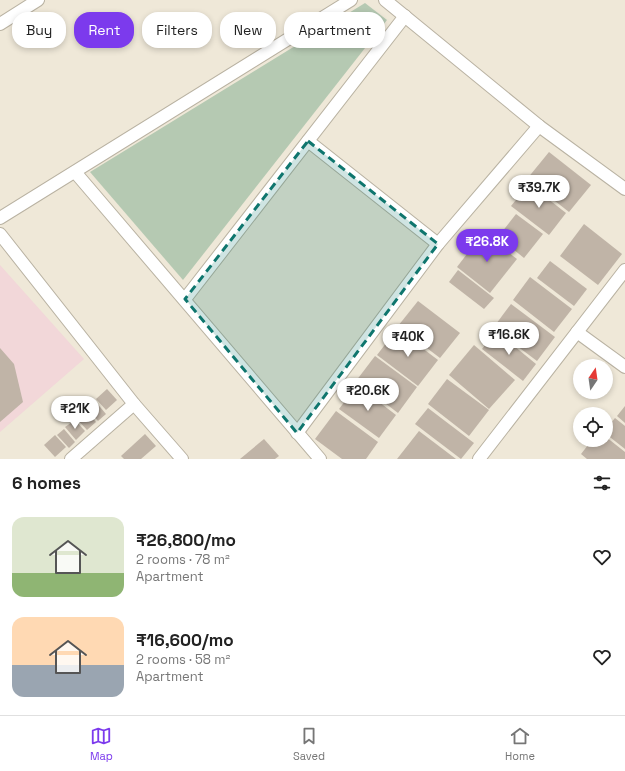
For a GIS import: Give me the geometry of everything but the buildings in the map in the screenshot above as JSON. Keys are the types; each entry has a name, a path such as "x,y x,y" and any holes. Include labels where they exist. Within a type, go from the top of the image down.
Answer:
{"street":[{"path":"0,24 38,0"},
{"path":"0,218 351,0"},
{"path":"385,0 540,126 625,189"},
{"path":"185,299 405,16"},
{"path":"297,433 438,244 540,126"},
{"path":"308,141 438,244"},
{"path":"75,172 185,299 320,459"},
{"path":"0,234 134,404 182,459"},
{"path":"479,459 625,270"},
{"path":"577,332 625,367"},
{"path":"71,459 134,404"}],"highlighted area":[{"path":"308,141 438,244 297,433 185,299"}],"shaded area":[{"path":"0,265 84,359 0,432"}],"green space":[{"path":"365,3 377,12 350,12"},
{"path":"292,48 365,48 183,280 90,172"}]}
